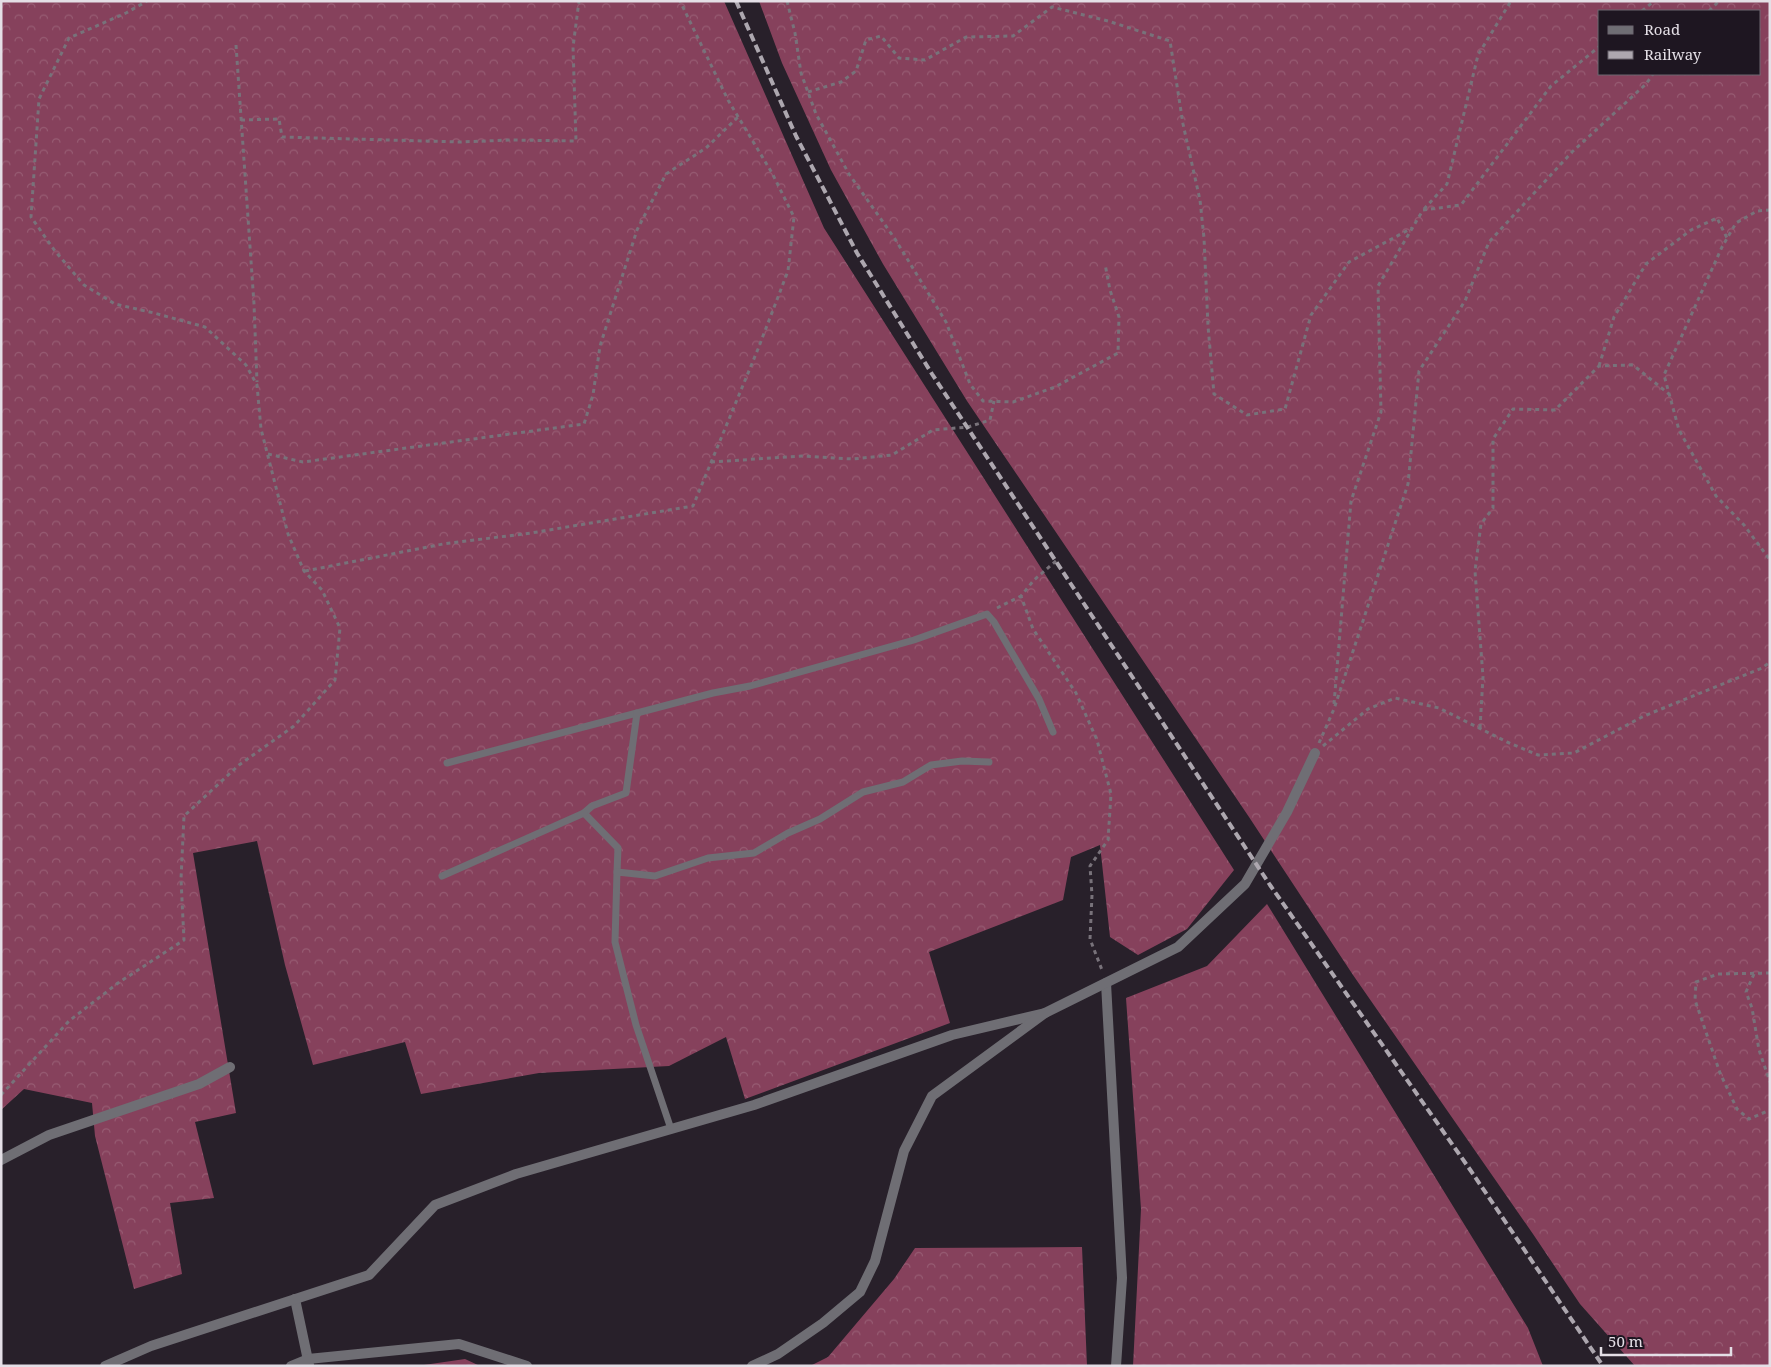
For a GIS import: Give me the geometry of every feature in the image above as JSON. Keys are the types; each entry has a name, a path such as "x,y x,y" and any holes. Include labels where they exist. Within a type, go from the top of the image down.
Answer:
{"street":[{"path":"752,1366 778,1354 823,1323 860,1292 875,1261 904,1151 932,1096 1045,1013 1178,947 1245,884 1287,812 1315,753"},
{"path":"1106,983 1122,1278 1116,1366"},
{"path":"105,1366 151,1346 369,1275 435,1205 516,1174 754,1105 952,1036 1045,1013"},
{"path":"1,1160 49,1135 199,1084 230,1067"},
{"path":"295,1298 309,1362"},
{"path":"291,1366 309,1362 460,1344 528,1366"}],"lane":[{"path":"447,763 776,679 914,640 987,614 994,622 1039,700 1053,732"},
{"path":"442,876 584,813 592,806 626,793 637,713"},
{"path":"617,872 655,876 708,858 754,853 788,833 820,819 863,792 902,782 931,766 962,761 989,762"},
{"path":"584,813 618,848 614,942 636,1025 671,1129"}],"path":[{"path":"147,1 126,13 69,38 39,99 31,217 55,252 84,285 115,304 205,327 246,365 257,385"},
{"path":"241,120 279,118 282,137 460,142 510,140 576,141 573,47 580,1"},
{"path":"304,571 443,544 531,533 693,506 788,271 794,217 772,173 728,100 680,1"},
{"path":"787,1 795,33 801,73 816,114 849,174 894,238 946,322 970,384 983,401 1013,402 1055,387 1118,352 1119,317 1110,290 1105,264"},
{"path":"1334,709 1351,502 1381,412 1378,286 1423,210 1447,184 1478,55 1511,1"},
{"path":"1643,10 1654,1"},
{"path":"1710,10 1719,1"},
{"path":"808,92 841,82 856,71 866,40 881,36 899,58 925,60 966,37 1013,36 1052,7 1108,21 1170,41 1183,124 1200,200 1214,394 1247,415 1285,409 1311,315 1349,262 1412,228"},
{"path":"1,1096 68,1021 118,983 184,940 180,879 184,816 239,765 294,726 335,680 340,628 322,590 304,571 288,534 261,429 236,45"},
{"path":"1423,210 1461,205 1551,86 1598,48"},
{"path":"1315,753 1334,709 1408,484 1419,371 1465,301 1489,242 1572,152 1646,84 1652,75"},
{"path":"268,454 303,462 584,424 593,395 600,346 636,230 666,174 706,148 738,117"},
{"path":"1770,210 1757,211 1736,223 1727,238 1664,375 1679,430 1716,496 1744,525 1770,560"},
{"path":"1480,728 1483,677 1475,571 1481,524 1494,508 1493,439 1513,409 1555,410 1599,366 1614,317 1646,264 1691,230 1717,218 1727,238"},
{"path":"1599,366 1633,365 1670,394"},
{"path":"710,462 802,456 853,459 892,455 933,430 968,427 990,420 994,401"},
{"path":"987,614 1021,596 1034,580 1056,561"},
{"path":"1021,596 1033,630 1076,693 1097,740 1112,794 1108,840 1090,866 1092,895 1090,938 1106,983"},
{"path":"1315,753 1368,708 1395,698 1438,708 1538,755 1574,753 1644,716 1762,668 1770,662"},
{"path":"1770,973 1718,974 1696,982 1695,1000 1720,1073 1737,1109 1749,1119 1770,1110"},
{"path":"1754,974 1746,992 1752,1008 1759,1050 1770,1082"}],"green space":[{"path":"1,1 724,1 824,228 1234,870 1187,929 1138,955 1110,937 1100,845 1071,857 1063,900 929,952 950,1023 745,1099 726,1037 669,1066 539,1073 421,1094 405,1042 313,1065 285,965 257,841 193,853 236,1113 195,1122 214,1198 170,1203 182,1274 134,1289 95,1136 92,1103 24,1089 1,1110"},
{"path":"759,1 1770,1 1770,1366 1635,1366 1580,1304 1353,975 1249,817 967,401 883,264 831,170 782,63"},
{"path":"1267,904 1528,1328 1543,1366 1133,1366 1141,1209 1126,998 1207,966"},
{"path":"1082,1247 1087,1366 810,1366 828,1357 894,1279 915,1248"},
{"path":"465,1359 480,1366 417,1366"}],"railway":[{"path":"736,1 796,136 857,253 932,374 1270,885 1471,1171 1603,1366"}]}
